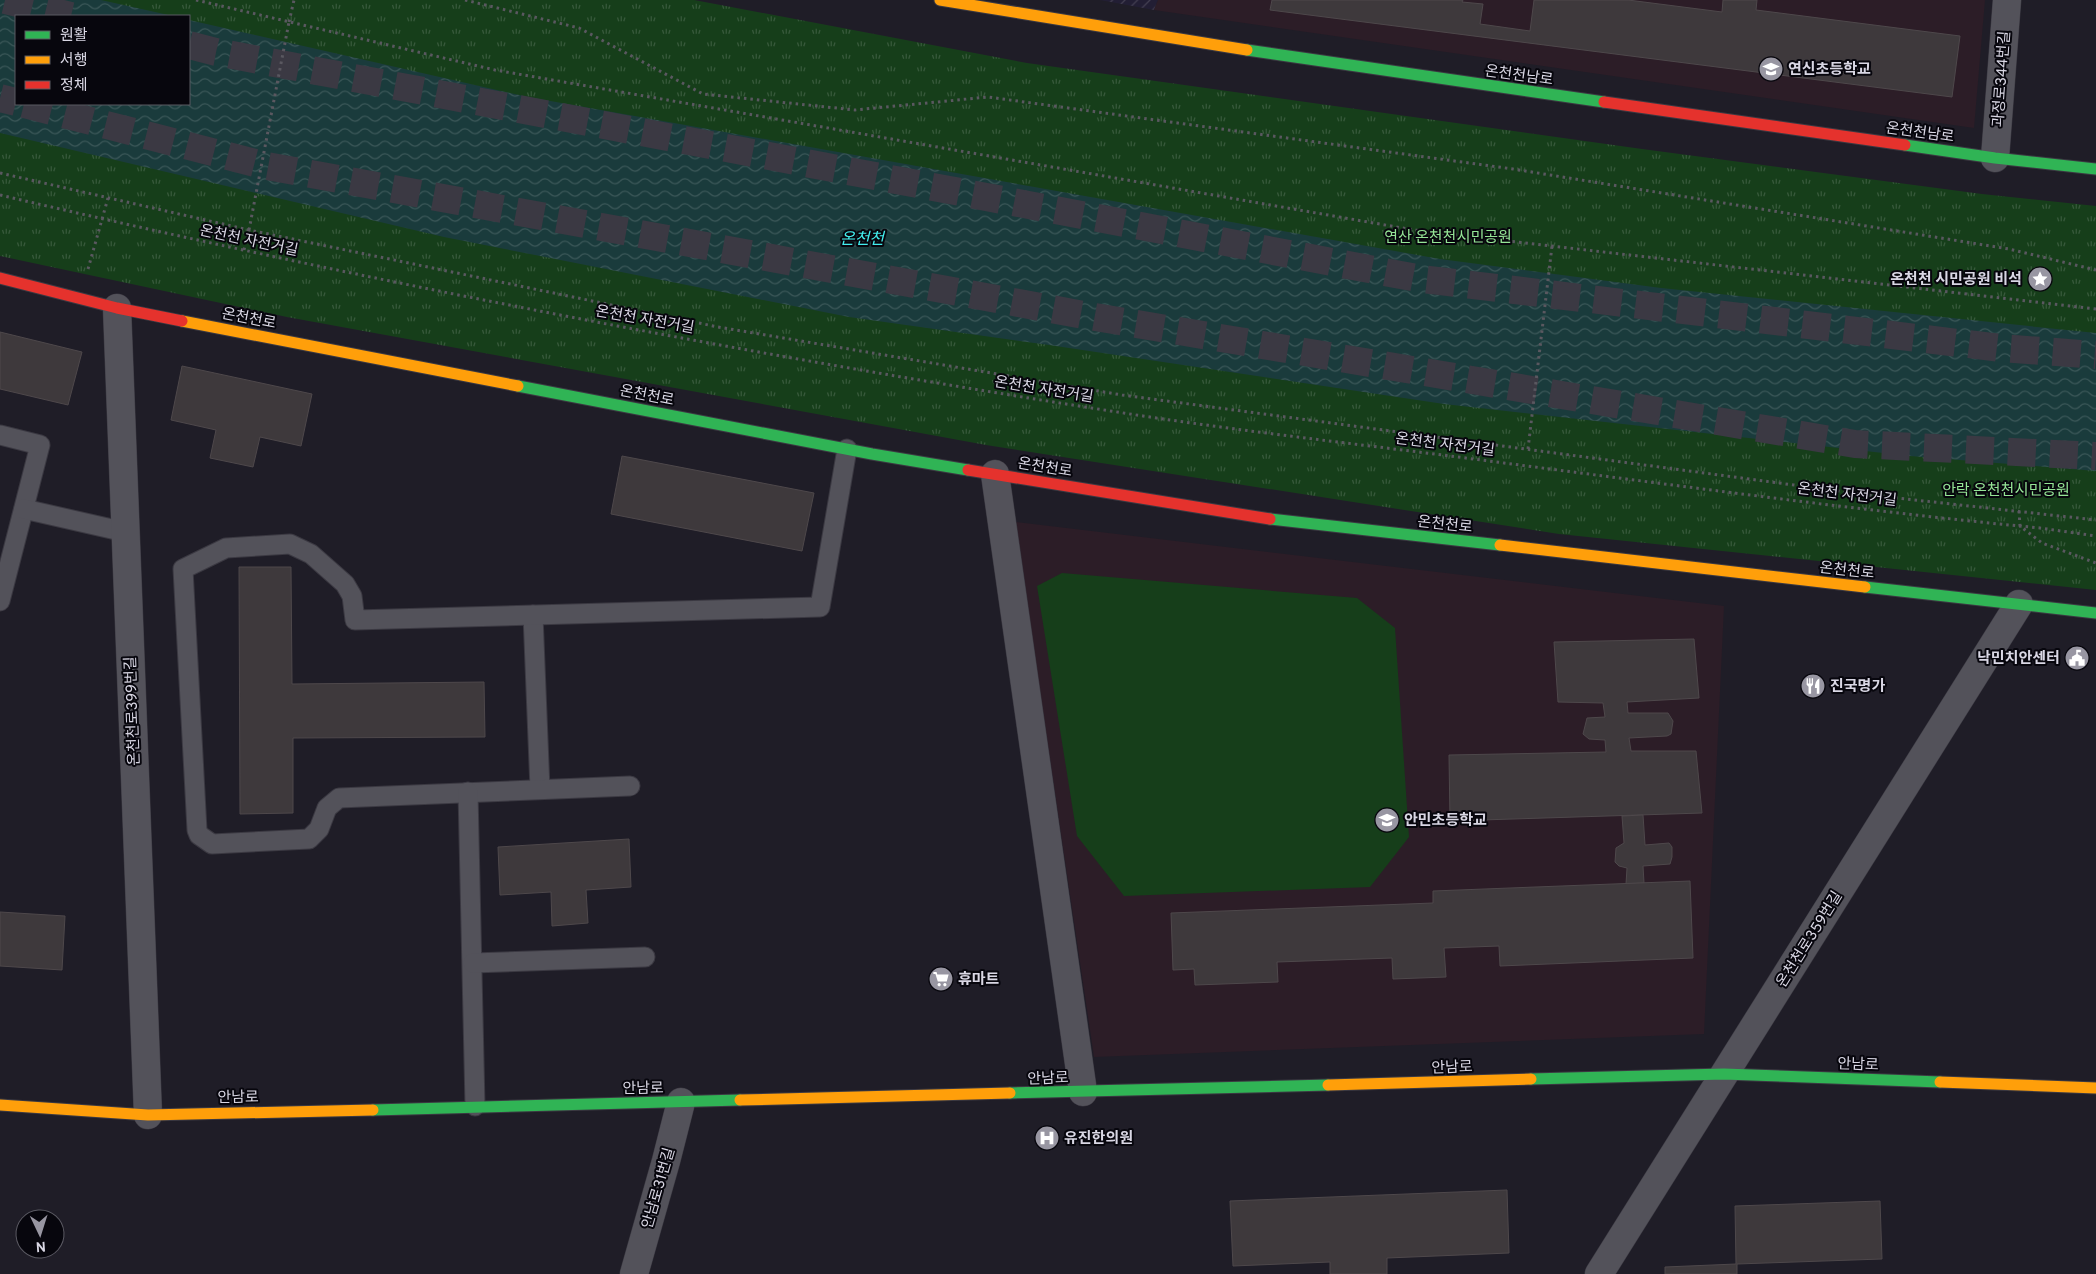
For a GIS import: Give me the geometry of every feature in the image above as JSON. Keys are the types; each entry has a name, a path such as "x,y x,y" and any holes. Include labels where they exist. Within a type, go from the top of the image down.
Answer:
{"street":[{"name":"온천천남로","path":"940,0 1306,60 1995,158 2096,169"},
{"name":"과정로344번길","path":"1995,158 2007,0"},
{"name":"온천천로","path":"0,278 117,308 847,449 1271,519 2096,613"},
{"name":"온천천로399번길","path":"117,308 148,1114"},
{"path":"994,474 1083,1092"},
{"name":"온천천로359번길","path":"1599,1274 2019,604"},
{"name":"안남로","path":"0,1105 148,1114 1083,1092 1724,1074 2096,1088"},
{"name":"안남로31번길","path":"634,1274 681,1102"}],"lane":[{"path":"0,435 40,445 0,601"},
{"path":"630,786 339,798 327,808 319,829 309,838 212,844 205,840 197,830 183,568 226,548 290,544 311,554 345,584 352,596 355,620 820,608 847,449"},
{"path":"24,509 125,532"},
{"path":"532,615 540,789"},
{"path":"468,792 473,962 474,1106"},
{"path":"473,962 645,957"}],"path":[{"path":"196,0 505,72 1414,230 2096,309"},
{"path":"244,250 294,0"},
{"path":"465,0 579,28 703,94 855,110 988,98 1513,169 2009,250 2096,270"},
{"path":"0,173 249,230 728,329 1122,395 1861,494 2096,520"},
{"name":"온천천 자전거길","path":"0,195 101,219 473,299 880,373 1147,417 1637,480 2096,536"},
{"path":"80,299 108,198"},
{"path":"1528,449 1552,246"},
{"path":"2019,511 2020,526 2042,543 2096,563"}],"shaded area":[{"path":"1100,0 1158,0 1154,10"},
{"name":"연신초등학교","path":"1158,0 1985,0 1974,128 1154,10"},
{"name":"안민초등학교","path":"1015,522 1724,606 1704,1034 1094,1057"}],"green space":[{"path":"0,0 694,0 1027,63 1642,149 1982,194 2096,206 2096,590 1559,534 986,445 287,317 0,256"},
{"path":"1062,573 1357,598 1395,628 1409,837 1370,887 1124,896 1077,836 1037,586"}],"water":[{"name":"온천천","path":"0,0 101,0 168,15 15,15 15,105 190,105 190,20 528,97 1440,259 1661,288 2096,333 2096,471 1910,456 1444,404 849,317 444,237 0,133"}],"building":[{"path":"1272,0 1463,0 1462,2 1483,4 1480,24 1530,31 1534,0 1628,0 1722,12 1723,0 1757,0 1756,10 1960,36 1952,97 1270,10"},
{"path":"0,332 82,352 68,405 0,389"},
{"path":"182,366 312,394 301,446 260,437 253,467 210,458 216,430 171,420"},
{"path":"622,456 814,493 802,551 611,514"},
{"path":"239,567 291,567 292,684 484,682 485,737 293,738 293,813 240,814"},
{"path":"1694,639 1699,698 1627,702 1628,713 1668,713 1673,721 1671,734 1667,736 1629,738 1631,751 1696,751 1702,813 1450,821 1449,755 1606,752 1605,740 1589,739 1583,734 1587,718 1605,717 1603,703 1558,702 1554,642"},
{"path":"1643,815 1645,845 1669,843 1672,847 1672,857 1670,864 1643,866 1644,883 1626,884 1627,868 1619,866 1615,862 1616,848 1624,843 1622,816"},
{"path":"629,839 631,887 586,890 588,923 552,926 551,892 500,895 498,847"},
{"path":"1690,881 1693,958 1500,966 1499,946 1444,948 1446,977 1393,979 1392,958 1277,962 1278,982 1195,985 1194,969 1173,970 1171,913 1433,903 1433,891"},
{"path":"0,912 65,916 62,970 0,966"},
{"path":"1507,1190 1509,1253 1387,1258 1387,1274 1330,1274 1330,1262 1233,1266 1230,1201"},
{"path":"1880,1201 1882,1259 1737,1264 1737,1274 1665,1274 1665,1267 1736,1264 1735,1206"}],"tunnel":[{"path":"5,0 67,15"},
{"path":"190,45 216,52 1422,279 2001,348 2096,355"},
{"path":"0,98 15,102"},
{"path":"28,105 267,166 1095,317 1855,444 2096,456"}],"traffic: fast":[{"path":"1247,50 1604,102"},
{"path":"1905,145 1995,158 2096,169"},
{"path":"518,386 872,454 968,470"},
{"path":"1270,519 1500,545"},
{"path":"1865,587 2096,613"},
{"path":"1531,1079 1724,1074 1940,1082"},
{"path":"1010,1093 1328,1085"},
{"path":"373,1110 740,1100"}],"traffic: slow":[{"path":"940,0 1247,50"},
{"path":"182,321 518,386"},
{"path":"1500,545 1865,587"},
{"path":"1328,1085 1531,1079"},
{"path":"1940,1082 2096,1088"},
{"path":"740,1100 1010,1093"},
{"path":"0,1105 148,1115 373,1110"}],"traffic: jam":[{"path":"1604,102 1905,145"},
{"path":"0,278 117,308 182,321"},
{"path":"968,470 1270,519"}],"place":[{"name":"연신초등학교","path":"1771,69"},
{"name":"온천천 시민공원 비석","path":"2040,279"},
{"name":"낙민치안센터","path":"2077,658"},
{"name":"진국명가","path":"1813,686"},
{"name":"안민초등학교","path":"1387,820"},
{"name":"휴마트","path":"941,979"},
{"name":"유진한의원","path":"1047,1138"}],"park label":[{"name":"연산 온천천시민공원","path":"1448,237"},
{"name":"안락 온천천시민공원","path":"2006,490"}]}
